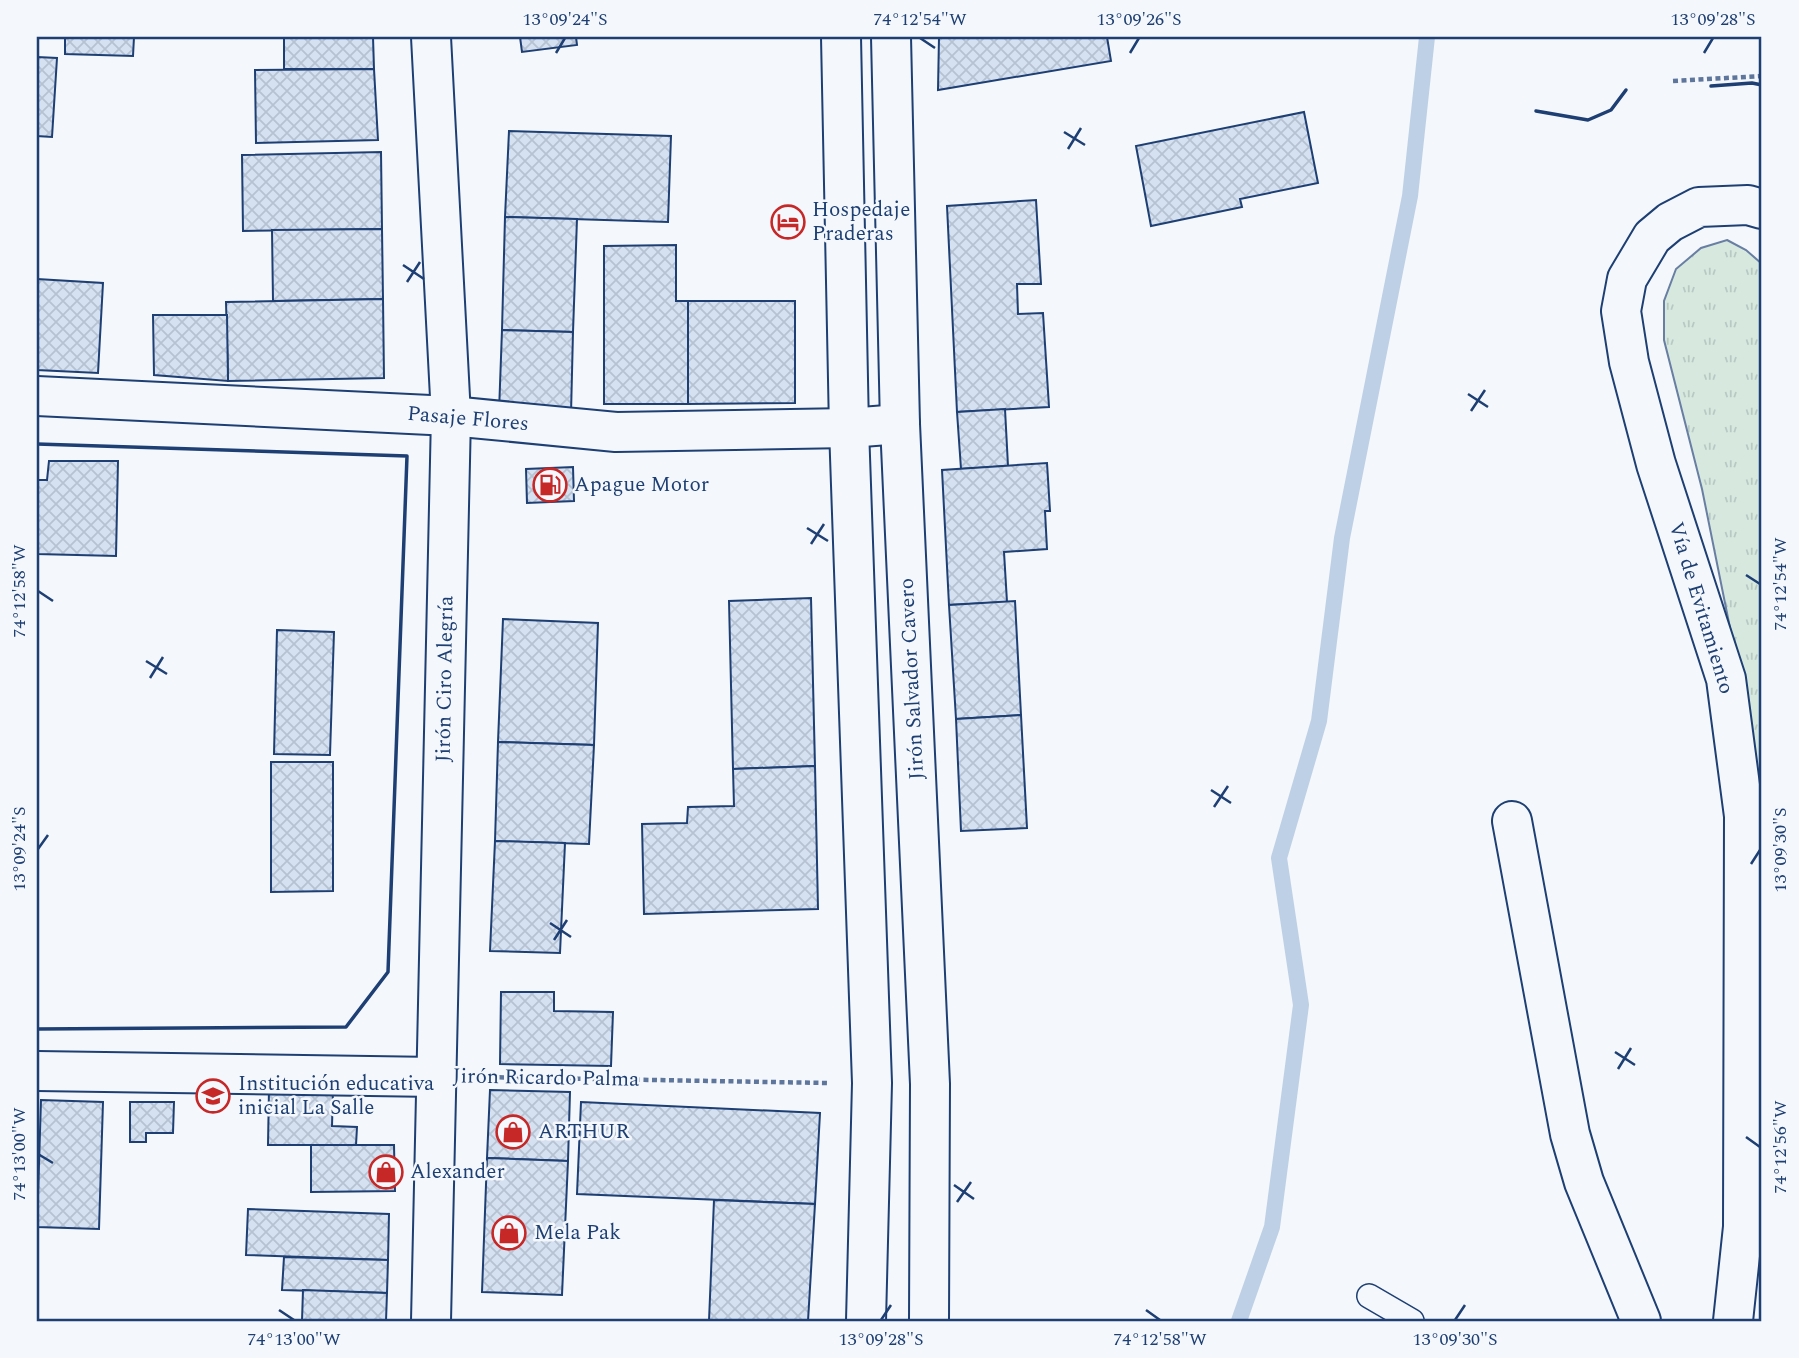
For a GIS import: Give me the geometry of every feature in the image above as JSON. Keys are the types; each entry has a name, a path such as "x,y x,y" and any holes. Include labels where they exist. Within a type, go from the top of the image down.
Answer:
{"main road":[{"name":"Jirón Ciro Alegría","path":"431,37 451,416 431,1321"},
{"path":"841,37 849,428 872,1083 866,1321"},
{"name":"Jirón Salvador Cavero","path":"891,37 900,424 930,1084 929,1321"},
{"name":"Vía de Evitamiento","path":"1733,1321 1743,1227 1744,816 1726,679 1656,464 1629,362 1621,311 1627,279 1652,237 1670,222 1699,207 1748,205 1762,209"},
{"name":"Pasaje Flores","path":"37,396 451,416 616,432 849,428 900,424"},
{"path":"1512,821 1570,1134 1584,1182 1641,1321"},
{"name":"Jirón Ricardo Palma","path":"37,1071 436,1077"}],"lane":[{"path":"1369,1296 1412,1321"}],"path":[{"path":"1673,81 1762,76"},
{"name":"Jirón Ricardo Palma","path":"436,1077 872,1083"}],"green space":[{"path":"1727,240 1746,250 1762,264 1762,895 1752,737 1702,489 1664,340 1664,301 1676,269 1701,248"}],"building":[{"path":"65,37 134,37 133,56 65,54"},
{"path":"284,37 373,37 374,69 284,69"},
{"path":"520,37 576,37 577,45 522,52"},
{"path":"939,37 1107,37 1111,61 938,90"},
{"path":"37,57 57,58 52,137 37,136"},
{"path":"374,69 378,140 256,143 255,70"},
{"path":"1304,112 1318,183 1240,199 1242,207 1151,226 1136,146"},
{"path":"509,131 671,136 668,222 505,217"},
{"path":"381,152 382,229 243,231 242,155"},
{"path":"1036,200 1041,284 1017,284 1018,314 1043,313 1049,407 957,412 947,206"},
{"path":"505,217 577,219 573,332 502,330"},
{"path":"382,229 383,299 273,301 272,230"},
{"path":"676,245 676,301 688,301 688,404 604,404 604,246"},
{"path":"37,279 103,283 98,373 37,370"},
{"path":"383,299 384,378 228,381 226,302"},
{"path":"688,301 795,301 795,403 688,404"},
{"path":"153,315 227,315 228,381 154,375"},
{"path":"502,330 573,332 571,414 499,412"},
{"path":"1005,409 1008,466 961,469 957,412"},
{"path":"49,461 118,461 116,556 37,554 37,480 47,480"},
{"path":"1047,463 1050,511 1045,511 1047,549 1004,552 1007,602 949,605 942,470"},
{"name":"Apague Motor","path":"573,467 574,501 527,503 526,469"},
{"path":"811,598 815,766 733,769 729,601"},
{"path":"1015,601 1021,715 956,719 949,605"},
{"path":"503,619 598,623 594,745 498,742"},
{"path":"277,630 334,632 330,755 274,754"},
{"path":"1021,715 1027,828 961,831 956,719"},
{"path":"498,742 594,745 589,844 495,841"},
{"path":"271,762 333,762 333,891 271,892"},
{"path":"815,766 818,909 644,914 642,824 687,823 688,807 734,806 733,769"},
{"path":"495,841 565,843 560,953 490,951"},
{"path":"501,992 554,992 554,1011 613,1012 611,1066 500,1064"},
{"path":"269,1089 333,1089 332,1126 357,1127 356,1145 268,1145"},
{"path":"490,1090 570,1092 568,1161 487,1158"},
{"path":"41,1100 103,1102 99,1229 37,1227"},
{"path":"130,1102 174,1102 173,1133 146,1133 146,1142 130,1142"},
{"path":"581,1102 820,1113 815,1204 577,1194"},
{"path":"311,1145 394,1145 395,1191 311,1192"},
{"path":"487,1158 568,1161 562,1295 482,1292"},
{"path":"714,1200 815,1204 808,1321 709,1321"},
{"path":"248,1209 389,1214 388,1260 246,1255"},
{"path":"284,1257 388,1260 387,1293 282,1290"},
{"path":"303,1290 387,1293 386,1321 302,1321"}],"waterway":[{"path":"1239,1321 1272,1227 1301,1005 1279,858 1319,721 1342,538 1410,196 1427,37"}],"wall":[{"path":"1711,86 1752,83 1762,85"},
{"path":"1536,111 1588,120 1611,110 1626,90"},
{"path":"37,444 407,456 388,972 346,1027 37,1029"}],"place":[{"name":"Hospedaje Praderas","path":"788,222"},
{"name":"Apague Motor","path":"550,485"},
{"name":"Institución educativa inicial La Salle","path":"213,1096"},
{"name":"ARTHUR","path":"513,1132"},
{"name":"Alexander","path":"386,1172"},
{"name":"Mela Pak","path":"509,1233"}]}
